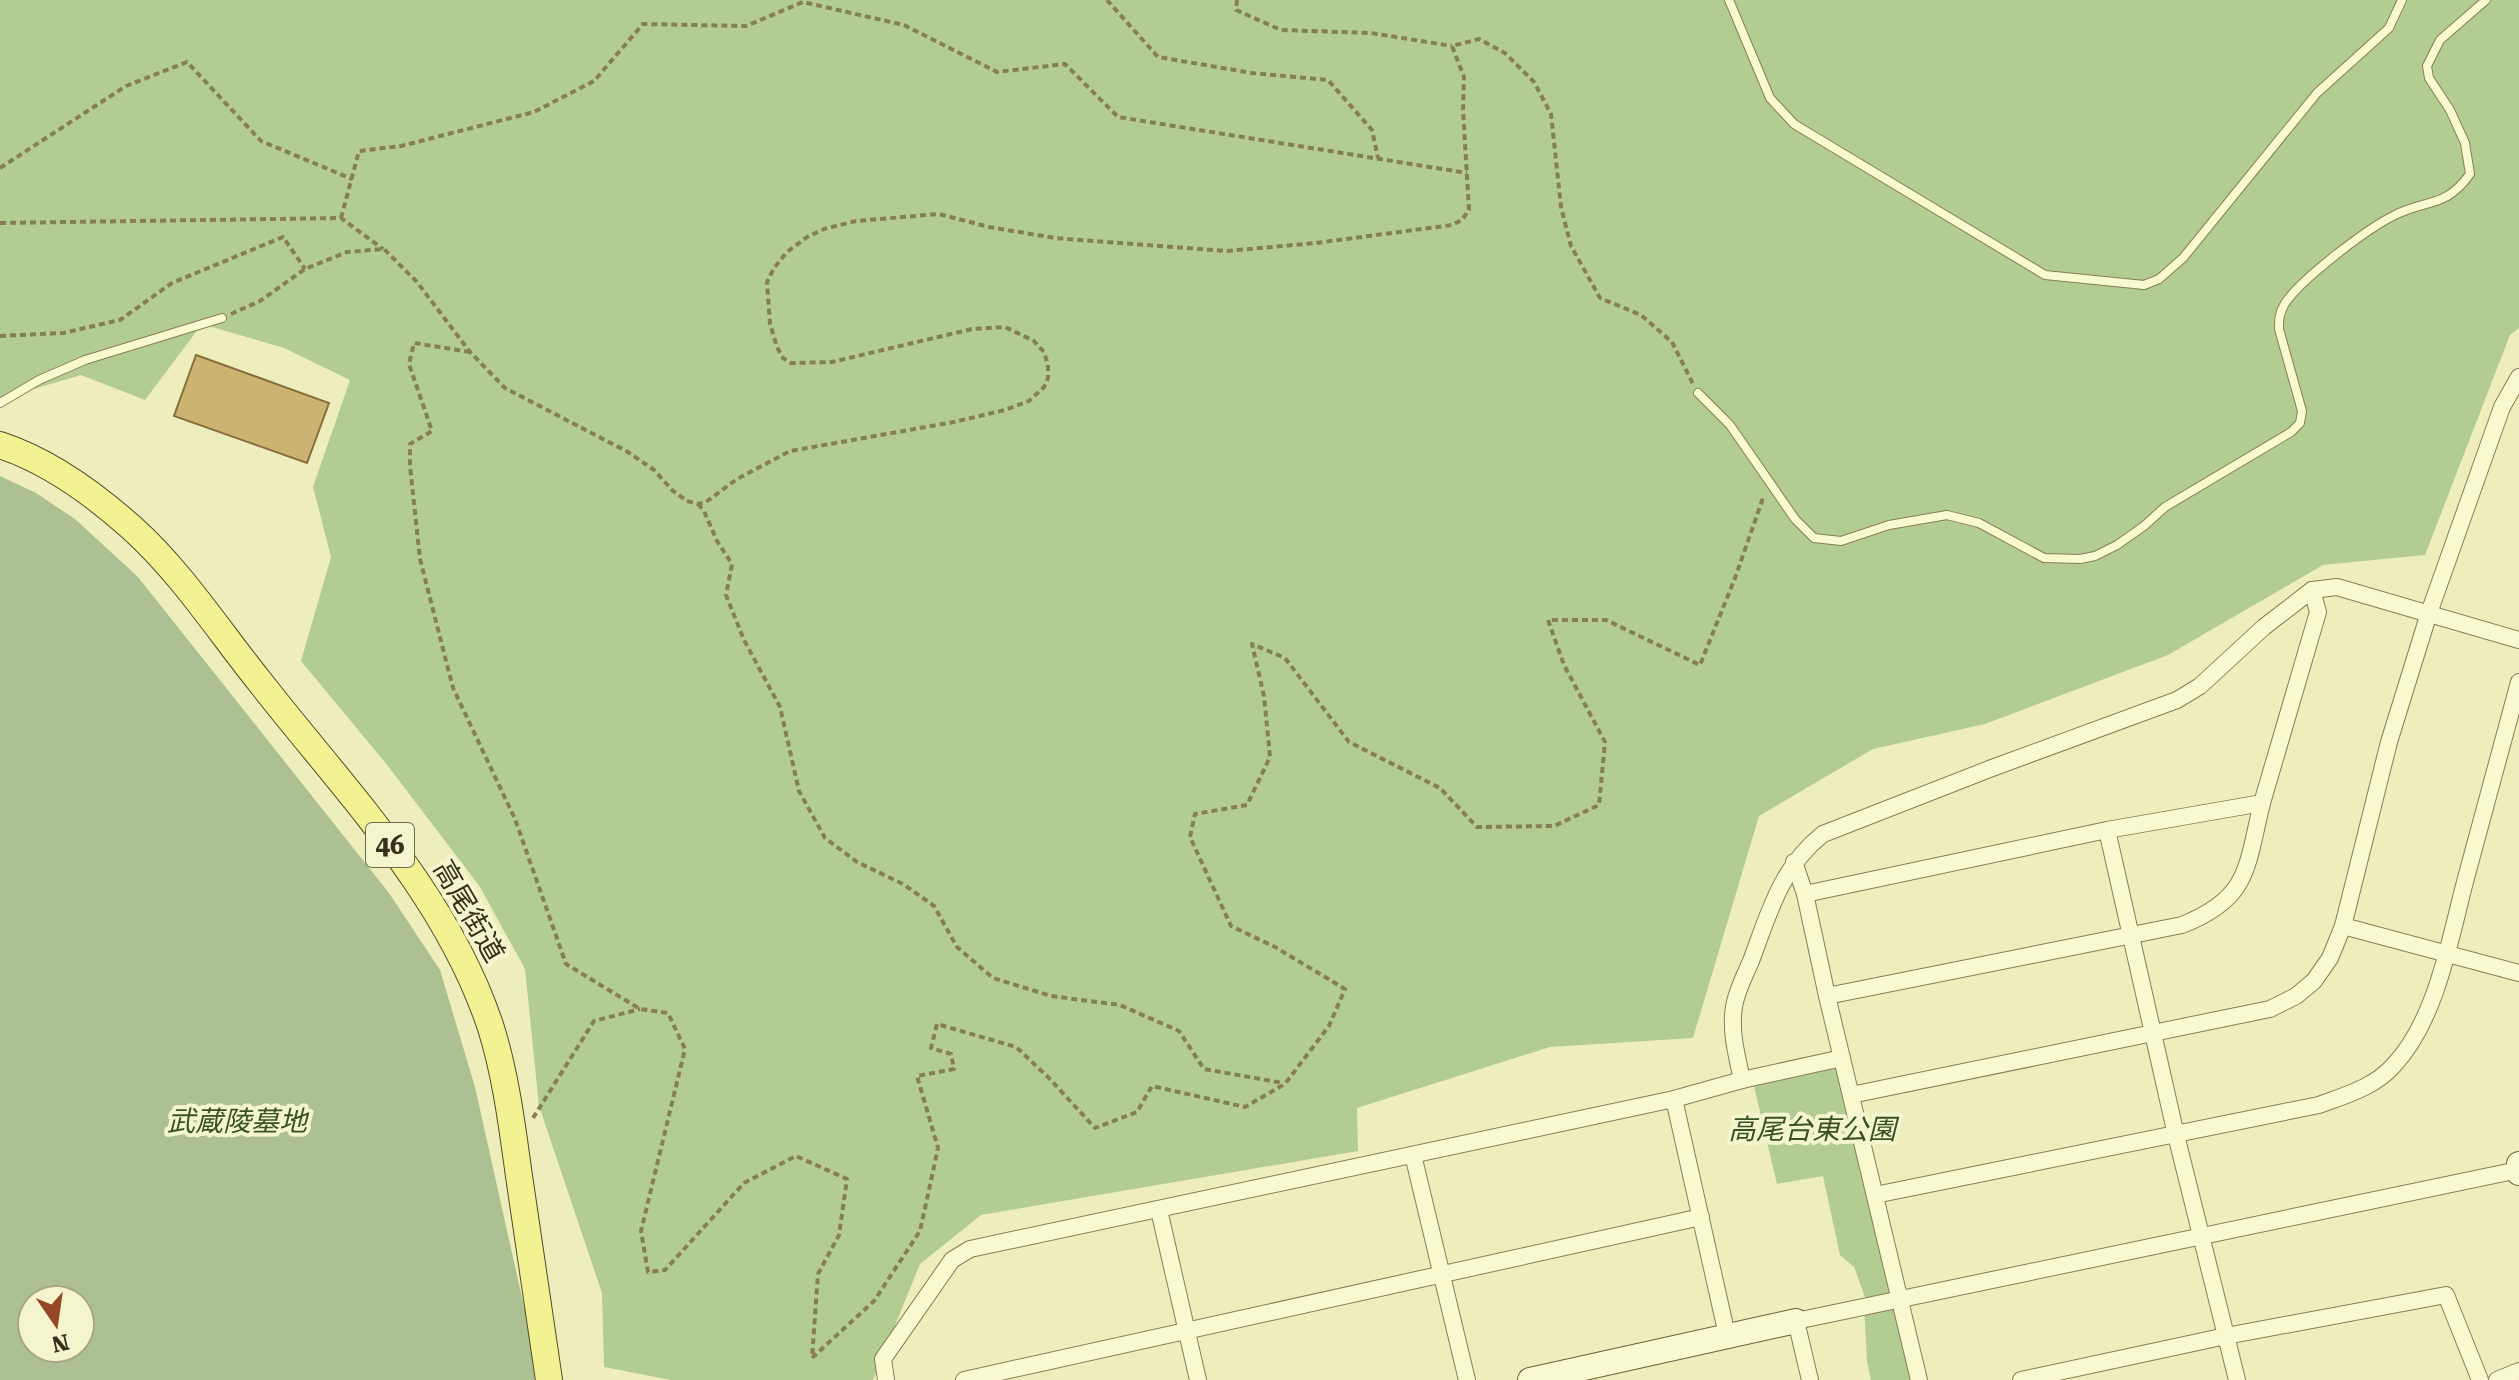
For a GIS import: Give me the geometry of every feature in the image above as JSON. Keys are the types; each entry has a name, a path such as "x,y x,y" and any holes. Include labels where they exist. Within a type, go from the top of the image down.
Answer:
{"main road":[{"name":"高尾街道","path":"0,445 64,476 135,530 184,586 397,854 441,918 475,984 506,1082 549,1380"}],"street":[{"path":"1851,1095 2270,1009 2296,996 2314,981 2330,958 2343,926 2389,742 2429,613 2502,407 2519,377"},
{"path":"1742,1080 1732,1033 1734,1004 1777,892 1794,862 1823,834 2177,700 2200,686 2264,627 2312,590 2337,587 2519,640"},
{"path":"1827,996 2182,925 2206,915 2228,900 2246,867 2318,612 2312,590"},
{"path":"1875,1195 2319,1105 2377,1080 2395,1065 2425,1018 2446,952 2519,682"},
{"path":"1805,894 2107,830 2262,803"},
{"path":"2107,830 2176,1135 2237,1380"},
{"path":"1794,862 1805,894 1919,1380"},
{"path":"2343,926 2519,973"},
{"path":"886,1380 883,1359 952,1260 970,1249 1674,1099 1842,1058"},
{"path":"1674,1099 1727,1335"},
{"path":"1413,1155 1467,1380"},
{"path":"1530,1380 1727,1335 2519,1171 2519,1164"},
{"path":"1159,1210 1198,1380"},
{"path":"964,1380 1701,1217"},
{"path":"2021,1380 2226,1336 2446,1295 2480,1380"},
{"path":"1796,1321 1810,1380"},
{"path":"2497,1380 2519,1371"}],"lane":[{"path":"1729,0 1770,98 1794,124 2045,275 2144,285 2159,279 2183,258 2317,93 2389,28 2402,0"},
{"path":"1698,393 1730,425 1795,519 1814,538 1841,541 1889,525 1947,515 1979,523 2044,558 2080,559 2095,556 2117,545 2165,507 2291,432 2300,423 2302,411 2278,317 2285,303 2310,276 2350,245 2396,214 2446,198 2470,174 2465,143 2450,110 2429,78 2427,66 2440,40 2486,0"},
{"path":"0,403 39,380 85,360 222,318"}],"path":[{"path":"1107,0 1158,57 1252,73 1328,80 1372,130 1378,158"},
{"path":"1237,0 1236,10 1281,30 1371,33 1452,46 1479,39 1505,53 1534,82 1551,114 1561,207 1571,246 1600,298 1641,315 1672,342 1698,393"},
{"path":"341,218 359,151 401,146 534,112 594,81 643,24 746,26 803,2 904,25 997,72 1065,64 1118,117 1467,173"},
{"path":"0,223 341,218 384,249 417,282 470,352 505,388 628,452 654,470 680,496 698,504 790,451 1005,410 1029,401 1044,387 1048,378 1044,352 1034,341 1005,327 972,329 832,362 791,363 783,358 777,347 770,324 767,282 787,252 807,237 856,221 939,214 989,227 1055,238 1241,250 1452,225 1462,220 1469,210 1464,77 1452,46"},
{"path":"0,168 126,86 187,62 261,141 352,179"},
{"path":"0,336 63,333 120,320 172,283 283,237 305,269"},
{"path":"222,318 260,301 305,269 347,252 384,249"},
{"path":"470,352 414,343 409,364 432,431 410,444 420,559 453,688 515,819 566,964 640,1009"},
{"path":"533,1119 594,1021 640,1009 668,1013 685,1049 641,1231 648,1272 665,1270 744,1183 796,1156 847,1179 839,1235 818,1274 812,1358 874,1301 920,1231 938,1148 917,1076 954,1069 951,1054 931,1048 937,1024 1016,1047 1095,1128 1137,1112 1152,1086 1245,1107 1285,1084 1329,1026 1345,989 1275,947 1231,926 1190,837 1195,814 1247,805 1270,757 1264,696 1252,644 1285,658 1349,742 1440,788 1477,827 1554,826 1599,805 1605,742 1564,665 1548,620 1606,620 1700,665 1762,501 1761,468"},
{"path":"698,504 732,564 726,595 744,640 780,707 799,791 825,838 857,862 903,884 934,906 957,947 993,978 1051,996 1120,1005 1179,1031 1204,1069 1285,1084"}],"green space":[{"path":"0,0 2519,0 2519,328 2510,335 2425,555 2323,565 2168,655 1985,724 1873,749 1759,816 1693,1038 1550,1047 1357,1108 1358,1151 981,1215 920,1264 873,1380 671,1380 604,1367 602,1293 539,1106 525,969 480,887 388,766 301,661 331,557 313,487 350,380 284,348 202,324 145,400 81,375 0,399"},
{"name":"武蔵陵墓地","path":"0,476 36,493 75,519 138,577 389,893 440,970 475,1087 531,1338 535,1380 0,1380"},
{"name":"高尾台東公園","path":"1842,1058 1919,1380 1871,1380 1864,1307 1868,1305 1854,1267 1840,1255 1823,1176 1777,1184 1752,1078"}],"building":[{"path":"196,355 329,403 307,463 174,416"}]}
